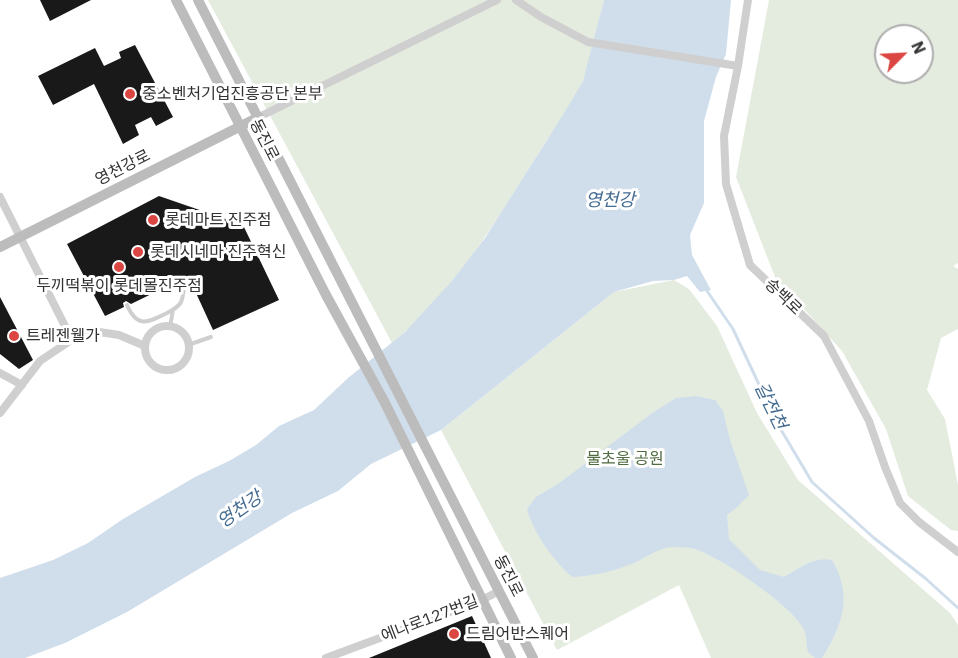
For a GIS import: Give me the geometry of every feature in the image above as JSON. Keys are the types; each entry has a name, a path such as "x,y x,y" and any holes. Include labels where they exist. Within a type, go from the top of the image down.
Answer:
{"street":[{"name":"동진로","path":"176,0 326,295 384,401 511,658"},
{"name":"동진로","path":"198,0 533,658"},
{"path":"259,117 497,0"},
{"path":"516,0 541,17 588,42 738,66"},
{"name":"송백로","path":"748,0 724,136 726,184 750,265 824,336 869,421 900,503 919,522 958,552"},
{"name":"영천강로","path":"0,247 259,117"},
{"path":"0,197 72,340"},
{"path":"170,327 182,333 188,345 186,359 182,364 168,370 154,366 146,353 145,346 151,333 156,329 170,327"},
{"path":"0,413 40,361 86,330 119,335 145,346"},
{"path":"0,373 22,386"},
{"name":"에나로127번길","path":"326,658 482,600 499,591"}],"lane":[{"path":"127,305 132,316 144,322 150,322 173,310 182,301 184,288"},
{"path":"170,327 173,310"},
{"path":"188,345 211,337"}],"green space":[{"path":"208,0 604,0 586,70 569,107 474,253 435,301 392,343"},
{"path":"769,0 958,0 958,263 953,266 958,269 958,329 941,338 927,390 945,419 958,485 958,531 951,530 908,496 886,429 842,351 775,277 736,177"},
{"name":"물초울 공원","path":"674,280 689,289 717,326 757,413 798,480 950,613 958,625 958,658 711,658 679,585 557,650 441,430 614,292"}],"water":[{"name":"영천강","path":"604,0 731,0 726,54 716,77 704,121 704,203 690,235 692,255 711,290 700,292 687,276 674,280 653,281 614,292 441,430 371,464 338,491 292,513 127,612 65,643 25,658 0,658 0,578 53,560 88,543 123,519 195,477 256,445 279,426 314,410 348,378 405,332 452,281 485,238 583,81"},
{"path":"696,396 715,400 723,411 730,440 749,495 727,515 729,539 760,570 784,577 807,564 825,559 832,560 842,586 843,610 840,622 822,658 815,658 808,652 804,630 786,608 735,570 702,552 689,548 672,547 657,551 619,568 572,577 551,555 534,528 527,509 536,497 558,484 676,398"}],"building":[{"path":"40,0 91,0 50,21"},
{"name":"중소벤처기업진흥공단 본부","path":"135,45 173,117 156,126 151,117 135,125 139,135 123,144 94,84 53,105 38,76 95,48 104,66 121,58 119,52"},
{"path":"159,196 243,225 279,300 213,330 196,293 188,290 185,284 180,287 172,284 131,304 126,301 123,303 124,307 105,316 67,244"},
{"name":"트레젠웰가","path":"0,297 33,360 19,369 0,354"},
{"name":"드림어반스퀘어","path":"472,616 491,658 369,658"}],"waterway":[{"name":"갈전천","path":"705,288 733,329 777,423 812,482 874,538 925,578 958,608"}],"place":[{"name":"중소벤처기업진흥공단 본부","path":"130,94"},
{"name":"롯데마트 진주점","path":"153,220"},
{"name":"롯데시네마 진주혁신","path":"138,252"},
{"name":"두끼떡볶이 롯데몰진주점","path":"119,267"},
{"name":"트레젠웰가","path":"14,336"},
{"name":"드림어반스퀘어","path":"454,634"}]}
